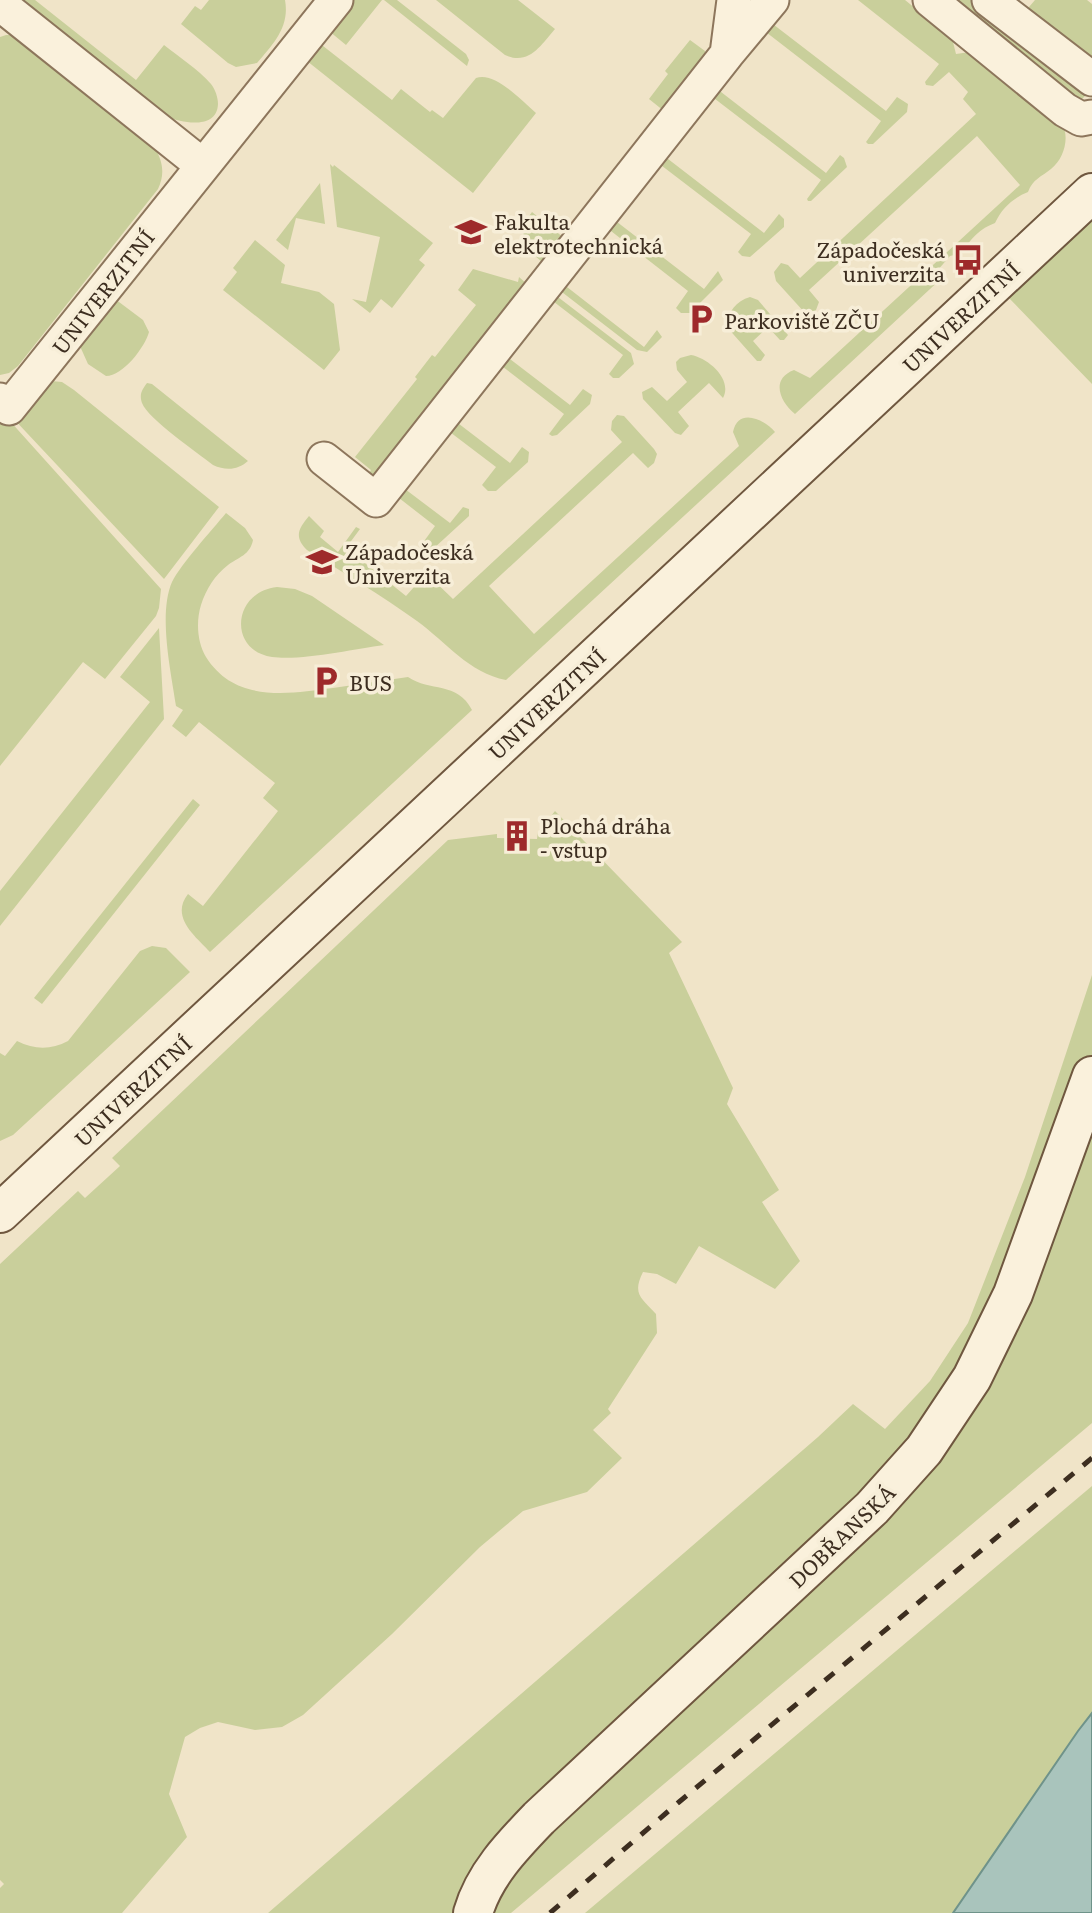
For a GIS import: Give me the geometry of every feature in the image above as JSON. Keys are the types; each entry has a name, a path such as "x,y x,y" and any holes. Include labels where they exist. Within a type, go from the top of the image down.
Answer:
{"street":[{"name":"UNIVERZITNÍ","path":"0,400 9,408 335,0"},
{"path":"727,54 734,0"},
{"path":"324,459 376,500 772,0"},
{"path":"930,0 1065,110 1081,119 1092,117"},
{"path":"989,0 1092,79"},
{"path":"3,13 202,165"},
{"name":"UNIVERZITNÍ","path":"0,1213 1092,194"},
{"name":"DOBŘANSKÁ","path":"474,1913 485,1883 509,1850 539,1818 872,1508 924,1450 972,1378 1013,1294 1092,1076"}],"green space":[{"path":"19,0 35,0 136,80 164,45 211,84 218,104 216,112 212,118 198,123 168,117"},
{"path":"209,0 285,0 283,27 257,63 236,67 228,63 181,24 195,6 201,10"},
{"path":"343,0 382,0 346,45 329,31"},
{"path":"384,0 397,0 466,54 469,60 467,66"},
{"path":"436,0 518,0 555,29 534,52 521,58 513,58 505,55"},
{"path":"858,0 905,0 952,38 956,54 970,52 1062,124 1065,141 1056,165 1035,181 1028,192 1009,204 995,223 976,235 963,253 950,256 937,271 943,277 795,414 782,397 782,379 794,370 810,378 1020,185 977,136 809,290 819,302 816,310 809,315 805,313 776,281 774,272 781,263 788,265 800,278 976,114 963,99 968,92 949,72 933,86 926,85 925,82 939,64"},
{"path":"946,0 975,0 1087,94 1080,101"},
{"path":"1035,0 1087,0 1092,4 1092,66 1023,14"},
{"path":"765,18 886,111 897,97 908,104 907,112 873,144 868,144 866,142 881,121 758,26"},
{"path":"13,35 155,148 160,158 162,173 158,189 18,366 9,373 0,375 0,37"},
{"path":"690,40 705,51 707,69 555,261 542,262 526,248 522,226 532,212 564,238 664,111 649,99 668,74 665,71"},
{"path":"318,42 392,100 401,89 430,112 432,110 443,118 476,78 483,77 508,88 536,113 473,193 307,61"},
{"path":"712,85 826,173 840,155 847,167 808,201 821,180 706,92"},
{"path":"659,152 764,233 779,214 784,219 784,227 750,257 742,256 738,252 751,234 653,159"},
{"path":"330,164 433,243 419,260 425,265 392,308 381,299 370,313 352,299 366,302 380,237 337,227"},
{"path":"320,183 325,224 296,218 288,250 276,240"},
{"path":"608,215 704,289 718,271 723,280 690,313 681,313 676,308 688,291 602,224"},
{"path":"1092,220 1092,384 1008,297"},
{"path":"255,240 285,265 281,283 319,292 334,304 340,350 324,370 223,290 237,272 233,268"},
{"path":"473,269 518,282 519,277 527,284 374,490 363,481 371,470 355,457 417,379 415,377 432,355 435,357 476,305 458,290"},
{"path":"558,280 644,347 657,330 662,337 647,352 637,350 558,289"},
{"path":"554,294 631,353 634,364 619,378 613,378 609,374 623,355 545,295"},
{"path":"750,297 758,300 788,335 784,340 780,340 768,327 753,341 765,355 761,361 757,361 726,326 734,308"},
{"path":"115,299 143,320 149,332 132,360 113,375 106,376 88,364 79,344"},
{"path":"501,352 570,405 583,389 592,395 590,404 557,435 552,436 549,434 564,414 494,360"},
{"path":"691,355 705,360 717,370 725,384 725,391 723,398 709,383 678,412 689,426 681,435 675,433 643,399 642,392 652,387 667,401 687,382 677,370 676,362"},
{"path":"51,381 62,382 74,390 219,507 164,579 11,416"},
{"path":"147,383 152,384 248,461 236,468 227,469 213,465 146,410 141,397"},
{"path":"0,410 161,589 156,616 105,679 83,662 0,766"},
{"path":"617,415 624,416 654,449 657,454 654,463 648,468 633,453 489,586 534,634 739,446 733,432 740,420 758,420 775,432 506,680 469,664 417,621 307,550 300,541 300,529 309,516 324,531 320,537 338,552 356,527 360,529 346,548 406,596 423,577 429,576 453,599 622,442 611,430 612,421"},
{"path":"450,417 510,463 522,447 529,452 528,462 496,491 488,491 482,485 496,467 442,426"},
{"path":"397,483 450,523 463,507 469,509 469,516 433,549 426,549 422,544 435,526 390,491"},
{"path":"226,513 245,528 253,540 247,552 215,578 201,605 198,618 199,638 206,657 218,672 247,689 281,693 408,677 459,695 472,710 210,952 187,926 183,918 183,902 188,894 203,906 278,811 263,798 275,783 199,722 186,737 172,726 183,710 176,706 169,660 166,626 168,595 182,566"},
{"path":"277,587 295,589 312,596 384,645 284,658 258,652 248,644 242,634 244,610 251,599 262,591"},
{"path":"159,628 164,719 0,926 0,891 150,702 120,677"},
{"path":"193,799 200,805 42,1004 34,998"},
{"path":"555,811 682,942 669,953 733,1088 727,1104 779,1190 762,1202 800,1261 775,1289 699,1246 676,1284 657,1274 643,1272 638,1291 656,1314 657,1333 608,1409 611,1413 593,1430 622,1458 587,1492 523,1511 480,1547 392,1634 303,1715 282,1727 255,1730 218,1722 185,1737 169,1794 187,1837 122,1913 0,1913 0,1888 4,1884 0,1880 0,1264 78,1191 85,1198 120,1166 112,1158 448,840 497,834 497,838 537,839 538,832"},
{"path":"152,946 166,948 190,972 13,1135 0,1141 0,1053 5,1056 17,1041 43,1048 68,1041 140,951"},
{"path":"1092,975 1092,1423 511,1913 268,1913 853,1404 885,1429 930,1381 968,1323 1025,1177"},
{"path":"1092,1486 1092,1713 953,1913 585,1913"}],"water":[{"path":"1092,1713 1092,1913 953,1913 1078,1731"}],"railway":[{"path":"550,1913 1092,1458"}],"place":[{"name":"Fakulta elektrotechnická","path":"471,232"},
{"name":"Západočeská univerzita","path":"968,260"},
{"name":"Parkoviště ZČU","path":"701,319"},
{"name":"Západočeská Univerzita","path":"322,562"},
{"name":"BUS","path":"326,681"},
{"name":"Plochá dráha - vstup","path":"517,836"}]}
